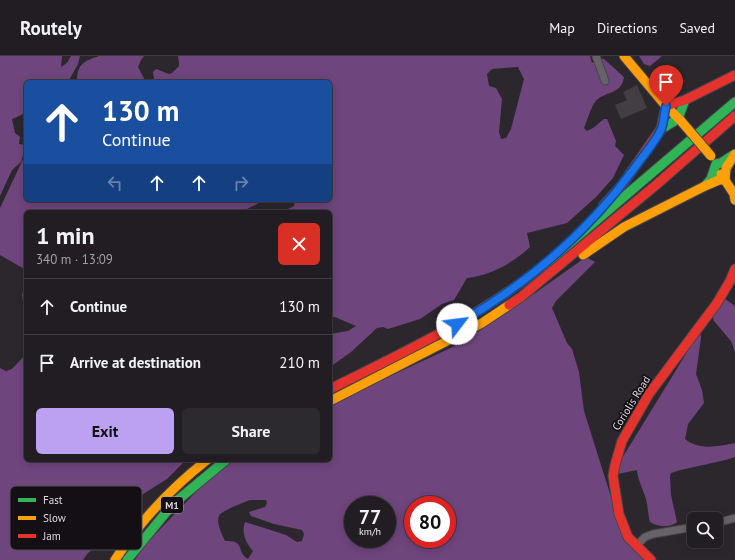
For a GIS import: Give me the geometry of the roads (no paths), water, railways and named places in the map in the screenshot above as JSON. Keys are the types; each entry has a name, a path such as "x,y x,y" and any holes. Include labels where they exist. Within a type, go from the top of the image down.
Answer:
{"main road":[{"path":"624,56 711,156 734,194 735,200"},
{"path":"666,106 686,100 735,75"},
{"path":"661,129 679,120 686,100"},
{"path":"332,388 409,350 468,318 518,286 553,258 735,102"},
{"path":"553,258 622,185 661,129 666,106"},
{"path":"521,297 656,185 735,116"},
{"path":"716,164 725,161 735,154"},
{"path":"725,180 726,168 735,154"},
{"path":"705,186 711,180 716,164"},
{"path":"332,401 482,323 624,227 705,186 719,180 725,180"},
{"name":"Coriolis Road","path":"651,560 628,537 619,514 613,476 615,465 622,441 649,394 717,303 735,269"},
{"name":"M1","path":"142,523 149,514 189,474 204,462"},
{"name":"M1","path":"142,542 173,504 224,462"},
{"name":"M1","path":"115,560 122,550"},
{"name":"M1","path":"127,560 135,550"}],"street":[{"path":"596,56 606,81"},
{"path":"723,521 735,518"},
{"path":"636,546 645,538 653,534 687,528"}]}
